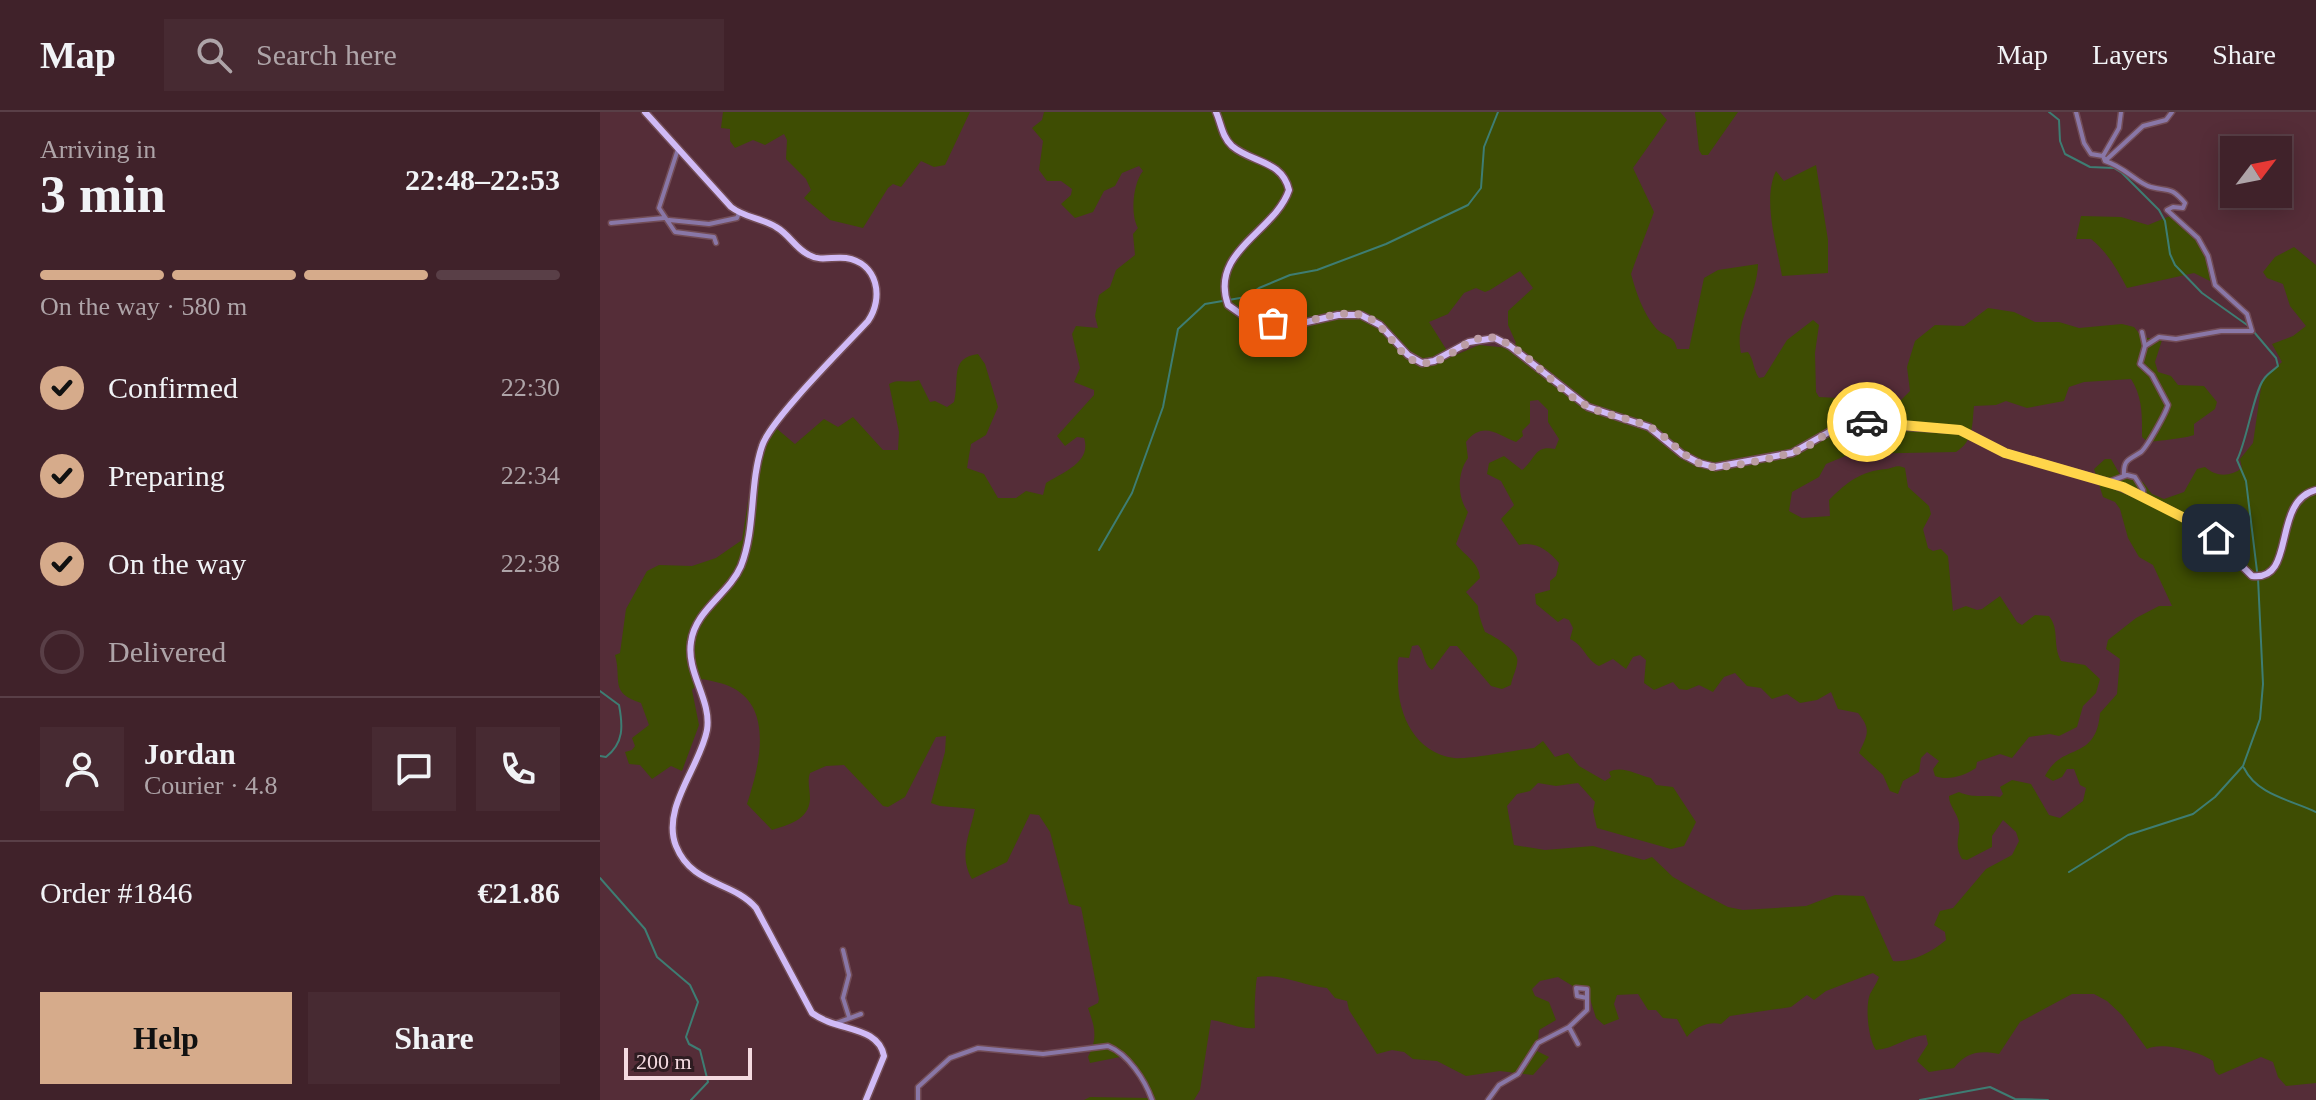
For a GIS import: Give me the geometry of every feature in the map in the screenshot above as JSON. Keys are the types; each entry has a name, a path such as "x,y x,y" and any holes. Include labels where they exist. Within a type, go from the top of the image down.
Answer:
{"main road":[{"path":"645,112 739,213 774,225 800,250 816,258 856,261 873,277 878,298 868,321 763,441 741,565 703,615 691,641 692,666 708,722 697,762 675,811 673,833 683,858 698,874 747,899 756,908 812,1013 832,1026 873,1036 883,1048 882,1068 866,1100"},
{"path":"1216,112 1225,137 1232,146 1279,170 1289,190 1282,205 1238,250 1228,272 1225,286 1228,305 1245,317 1289,326 1338,315 1361,315 1380,325 1408,355 1422,363 1434,361 1477,340 1502,340 1588,407 1649,427 1682,454 1715,467 1792,453 1807,447 1836,425 1865,422 1960,430 2005,453 2108,482 2142,496 2202,527 2245,571 2260,577 2267,575 2277,564 2294,505 2305,494 2316,490"}],"street":[{"path":"2076,112 2084,143 2091,154 2122,166 2150,187 2168,187 2176,192 2185,203 2183,208 2167,210 2198,238 2208,256 2215,285 2250,318 2252,331 2221,331 2176,339 2159,337 2145,346"},
{"path":"2104,158 2119,128 2121,112"},
{"path":"2104,158 2143,126 2166,120 2172,112"},
{"path":"678,149 659,208 675,232 714,237 716,243"},
{"path":"611,223 667,219 724,223 737,218 739,213"},
{"path":"688,235 692,223"},
{"path":"2124,476 2128,457 2143,451 2168,405 2152,375 2140,364 2145,346 2142,332"},
{"path":"2108,482 2124,476 2135,477 2140,482 2142,496"},
{"path":"843,950 849,975 843,998 849,1017"},
{"path":"1488,1100 1499,1085 1518,1074 1538,1043 1569,1027 1587,1010 1587,998"},
{"path":"832,1026 861,1014"},
{"path":"1569,1027 1578,1044"},
{"path":"918,1100 918,1087 950,1058 965,1051 986,1047 1043,1054 1108,1046 1126,1059 1152,1100"}],"green space":[{"path":"723,112 970,112 945,165 934,167 921,161 901,187 893,184 888,188 863,228 830,220 804,198 811,190 806,179 786,159 787,140 784,134 765,145 753,140 735,148 730,141 730,129 721,128"},
{"path":"1044,112 1660,112 1667,120 1633,168 1654,212 1631,274 1640,302 1651,321 1674,341 1677,349 1689,349 1704,278 1718,270 1758,264 1754,288 1743,319 1741,353 1748,352 1759,378 1764,377 1787,340 1813,320 1819,325 1815,353 1816,392 1819,397 1838,398 1851,411 1873,415 1885,404 1900,401 1910,391 1907,367 1915,341 1935,325 1964,326 1988,308 2014,312 2035,322 2059,322 2079,328 2122,324 2134,327 2142,337 2162,340 2155,362 2158,372 2171,376 2178,385 2204,386 2217,402 2215,409 2194,424 2194,435 2148,442 2142,437 2140,400 2131,379 2084,382 2069,387 2064,401 2027,408 2006,401 1996,405 1974,406 1969,437 1956,452 1850,454 1826,464 1819,477 1792,492 1789,511 1802,518 1830,516 1829,500 1855,478 1897,466 1905,468 1908,487 1929,506 1931,514 1923,529 1928,548 1933,551 1941,549 1948,556 1953,611 1966,606 1982,609 2000,596 2022,625 2035,615 2049,616 2061,661 2085,665 2100,679 2096,693 2083,706 2077,727 2059,736 2029,737 2012,758 2000,754 1977,762 1976,768 1951,778 1935,776 1933,769 1939,761 1927,752 1921,758 1919,772 1903,781 1898,794 1890,791 1883,775 1859,753 1867,733 1862,719 1858,713 1838,709 1831,692 1817,700 1800,703 1787,694 1772,699 1761,688 1747,686 1735,673 1724,677 1713,692 1699,685 1687,690 1679,689 1673,682 1654,690 1644,683 1646,660 1640,655 1633,657 1626,669 1613,659 1599,666 1591,660 1570,639 1573,628 1569,620 1564,618 1558,622 1536,604 1535,594 1550,590 1550,581 1556,576 1559,563 1542,548 1531,544 1519,545 1501,519 1514,505 1501,481 1487,474 1489,463 1504,456 1522,470 1539,451 1555,449 1559,439 1548,422 1548,410 1538,400 1530,401 1530,423 1516,442 1485,430 1472,435 1466,442 1468,458 1460,485 1468,512 1456,544 1474,563 1480,578 1466,592 1478,606 1485,632 1512,651 1517,664 1511,685 1502,689 1491,686 1457,646 1450,646 1432,670 1418,645 1412,646 1409,658 1399,657 1398,660 1399,694 1406,719 1420,741 1441,755 1460,758 1534,748 1543,741 1555,757 1568,753 1579,766 1605,781 1611,777 1609,772 1619,770 1651,778 1656,785 1673,787 1696,822 1684,846 1671,849 1597,828 1593,811 1595,802 1578,783 1556,786 1538,783 1530,791 1517,794 1507,806 1514,845 1545,850 1593,846 1644,860 1652,857 1673,877 1728,907 1743,910 1806,906 1835,895 1864,896 1893,961 1921,956 1946,940 1945,932 1934,925 1940,911 1953,908 1986,869 2012,855 2019,841 2016,832 2003,820 1992,836 1992,847 1967,860 1962,859 1958,847 1959,824 1949,796 1959,792 2000,797 2003,794 2000,787 2012,780 2031,784 2049,815 2060,818 2083,801 2086,788 2080,785 2074,769 2067,769 2062,777 2053,781 2045,776 2060,759 2092,739 2100,713 2117,694 2120,659 2106,649 2108,640 2136,618 2159,606 2172,606 2153,565 2139,557 2128,538 2120,509 2115,502 2103,497 2094,469 2105,459 2111,459 2122,478 2143,482 2152,494 2164,499 2184,492 2197,469 2205,467 2223,475 2242,468 2240,459 2253,443 2262,381 2282,362 2272,344 2293,336 2306,326 2290,306 2283,284 2267,278 2263,272 2275,257 2294,247 2316,265 2316,1083 2286,1086 2278,1077 2273,1062 2261,1057 2219,1075 2213,1061 2200,1054 2162,1046 2147,1049 2122,1015 2094,994 2072,994 2020,1022 1999,1054 1974,1054 1963,1058 1954,1068 1929,1072 1917,1061 1928,1044 1926,1035 1876,1050 1869,1031 1868,1014 1868,999 1879,977 1873,973 1826,991 1814,1000 1807,995 1791,1007 1730,1016 1721,1024 1711,1023 1698,1028 1687,1037 1677,1019 1663,1018 1656,1010 1648,1010 1638,994 1617,995 1614,1004 1619,1019 1604,1025 1596,1018 1586,986 1576,988 1558,977 1540,981 1532,989 1535,996 1549,1002 1556,1020 1539,1030 1537,1051 1549,1057 1533,1075 1500,1071 1466,1076 1437,1061 1413,1059 1404,1052 1392,1050 1377,1054 1349,1010 1347,1001 1335,998 1327,988 1266,976 1257,977 1255,1028 1211,1020 1200,1090 1194,1100 1084,1100 1090,1097 1149,1098 1150,1089 1125,1056 1090,1063 1088,1057 1094,1032 1088,1008 1098,1003 1099,999 1081,907 1069,904 1050,832 1039,815 1030,814 1007,862 972,879 965,853 975,809 931,803 945,752 946,736 936,737 905,797 888,807 883,806 844,765 826,766 810,773 809,806 802,817 772,830 747,804 758,758 759,725 746,698 729,686 702,679 692,690 699,725 682,771 671,766 652,779 640,765 629,764 625,752 635,746 632,738 649,725 641,703 624,695 619,685 615,655 620,653 626,609 647,571 659,565 692,566 716,558 742,540 755,456 770,423 795,444 824,419 838,427 853,417 883,450 898,450 899,432 889,384 919,380 930,402 947,407 954,402 959,365 969,356 978,354 985,364 998,407 986,435 971,444 967,468 984,474 998,498 1016,498 1026,491 1043,495 1046,483 1068,470 1084,454 1084,438 1077,437 1065,446 1057,436 1094,395 1094,390 1074,382 1080,368 1072,334 1076,326 1098,328 1095,316 1099,295 1110,287 1116,270 1135,255 1133,234 1138,228 1134,199 1143,171 1139,166 1122,173 1115,186 1104,191 1093,212 1075,218 1061,204 1071,195 1072,189 1061,181 1047,181 1039,170 1043,141 1032,128 1042,120","holes":["1520,271 1533,288 1508,311 1508,325 1516,343 1509,348 1479,345 1451,357 1429,322 1448,314 1464,293 1476,288 1485,292"]},
{"path":"1695,112 1738,112 1708,155 1702,155 1699,150"},
{"path":"1816,165 1828,240 1828,273 1782,276 1770,209 1772,183 1776,171 1784,181"},
{"path":"2081,216 2121,217 2148,225 2170,216 2199,244 2207,260 2210,281 2194,273 2127,288 2097,244 2091,239 2076,239"}],"waterway":[{"path":"1099,550 1132,493 1163,407 1178,329 1205,304 1246,297 1290,275 1317,270 1386,244 1468,205 1481,188 1484,147 1498,112"},
{"path":"2049,112 2059,120 2060,141 2065,154 2090,167 2114,168 2122,173 2159,210 2165,221 2170,254 2175,265 2202,293 2250,327"},
{"path":"2254,332 2276,358 2278,366 2260,385 2237,460 2246,481 2257,571"},
{"path":"2069,872 2128,835 2193,814 2215,797 2243,766 2260,719 2263,684 2258,578"},
{"path":"600,691 619,705 621,727 619,740 612,752 606,757 600,756"},
{"path":"2244,768 2266,791 2316,812"},
{"path":"600,878 645,929 657,957 690,985 698,1002 686,1037 689,1044 700,1050 708,1082 691,1100"},
{"path":"1920,1100 1990,1087 2015,1099 2048,1100"}],"way so far":[{"path":"1273,323 1289,326 1338,315 1361,315 1380,325 1408,355 1422,363 1434,361 1469,342 1485,338 1502,340 1588,407 1649,427 1682,454 1715,467 1792,453 1807,447 1836,425 1867,422"}],"route":[{"path":"1867,422 1960,430 1996,450 2123,487 2202,527 2216,538"}]}
